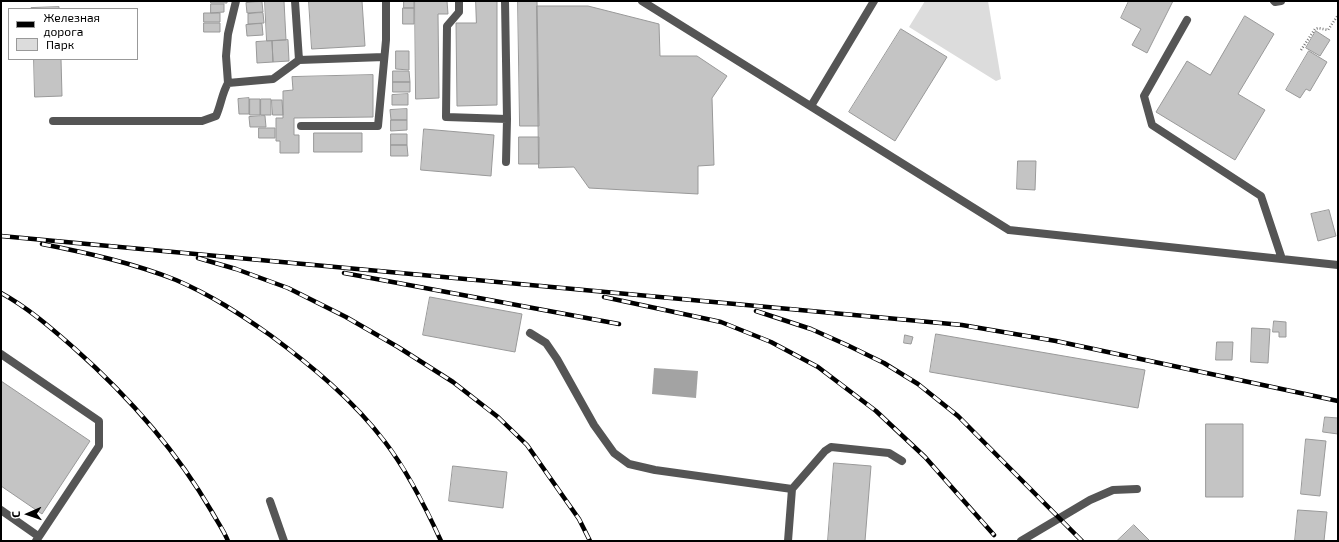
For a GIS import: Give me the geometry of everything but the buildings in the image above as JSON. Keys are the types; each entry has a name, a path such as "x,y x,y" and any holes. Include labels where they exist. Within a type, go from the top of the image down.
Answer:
{"lane":[{"path":"53,121 202,121 216,116 220,107 224,89 228,83 226,56 228,34 236,1"},
{"path":"295,1 300,60"},
{"path":"301,126 378,126 386,40 386,1"},
{"path":"459,1 459,12 447,26 446,117 507,120"},
{"path":"505,1 507,120 506,162"},
{"path":"642,1 1009,230 1338,265"},
{"path":"811,106 874,1"},
{"path":"1274,1 1281,1"},
{"path":"1187,20 1144,96 1152,125 1261,196 1282,259"},
{"path":"228,83 272,80 300,60 384,57"},
{"path":"530,333 546,343 557,359 594,425 614,453 629,464 655,470 792,489"},
{"path":"1,354 99,421 99,446 37,538 1,510"},
{"path":"788,541 792,489 825,451 831,447 889,453 902,461"},
{"path":"1021,541 1090,500 1113,490 1137,490"},
{"path":"270,501 284,541"}],"path":[{"path":"1301,50 1315,29 1318,28 1328,30 1338,15"}],"green space":[{"path":"925,1 988,1 1001,79 996,81 909,27"}],"shaded area":[{"path":"654,368 698,371 696,398 652,394"}],"railway":[{"path":"1,236 962,325 1056,341 1338,401"},
{"path":"42,244 110,259 143,268 176,280 225,305 270,335 331,384 373,427 409,477 441,541"},
{"path":"198,258 236,269 288,288 346,317 398,347 453,382 498,417 527,445 579,519 590,541"},
{"path":"344,273 619,324"},
{"path":"1,293 29,311 57,333 94,366 131,404 183,467 212,512 228,541"},
{"path":"604,297 721,322 771,342 818,367 876,411 925,457 994,535"},
{"path":"756,311 811,329 847,345 884,363 918,384 958,416 1082,541"}]}
